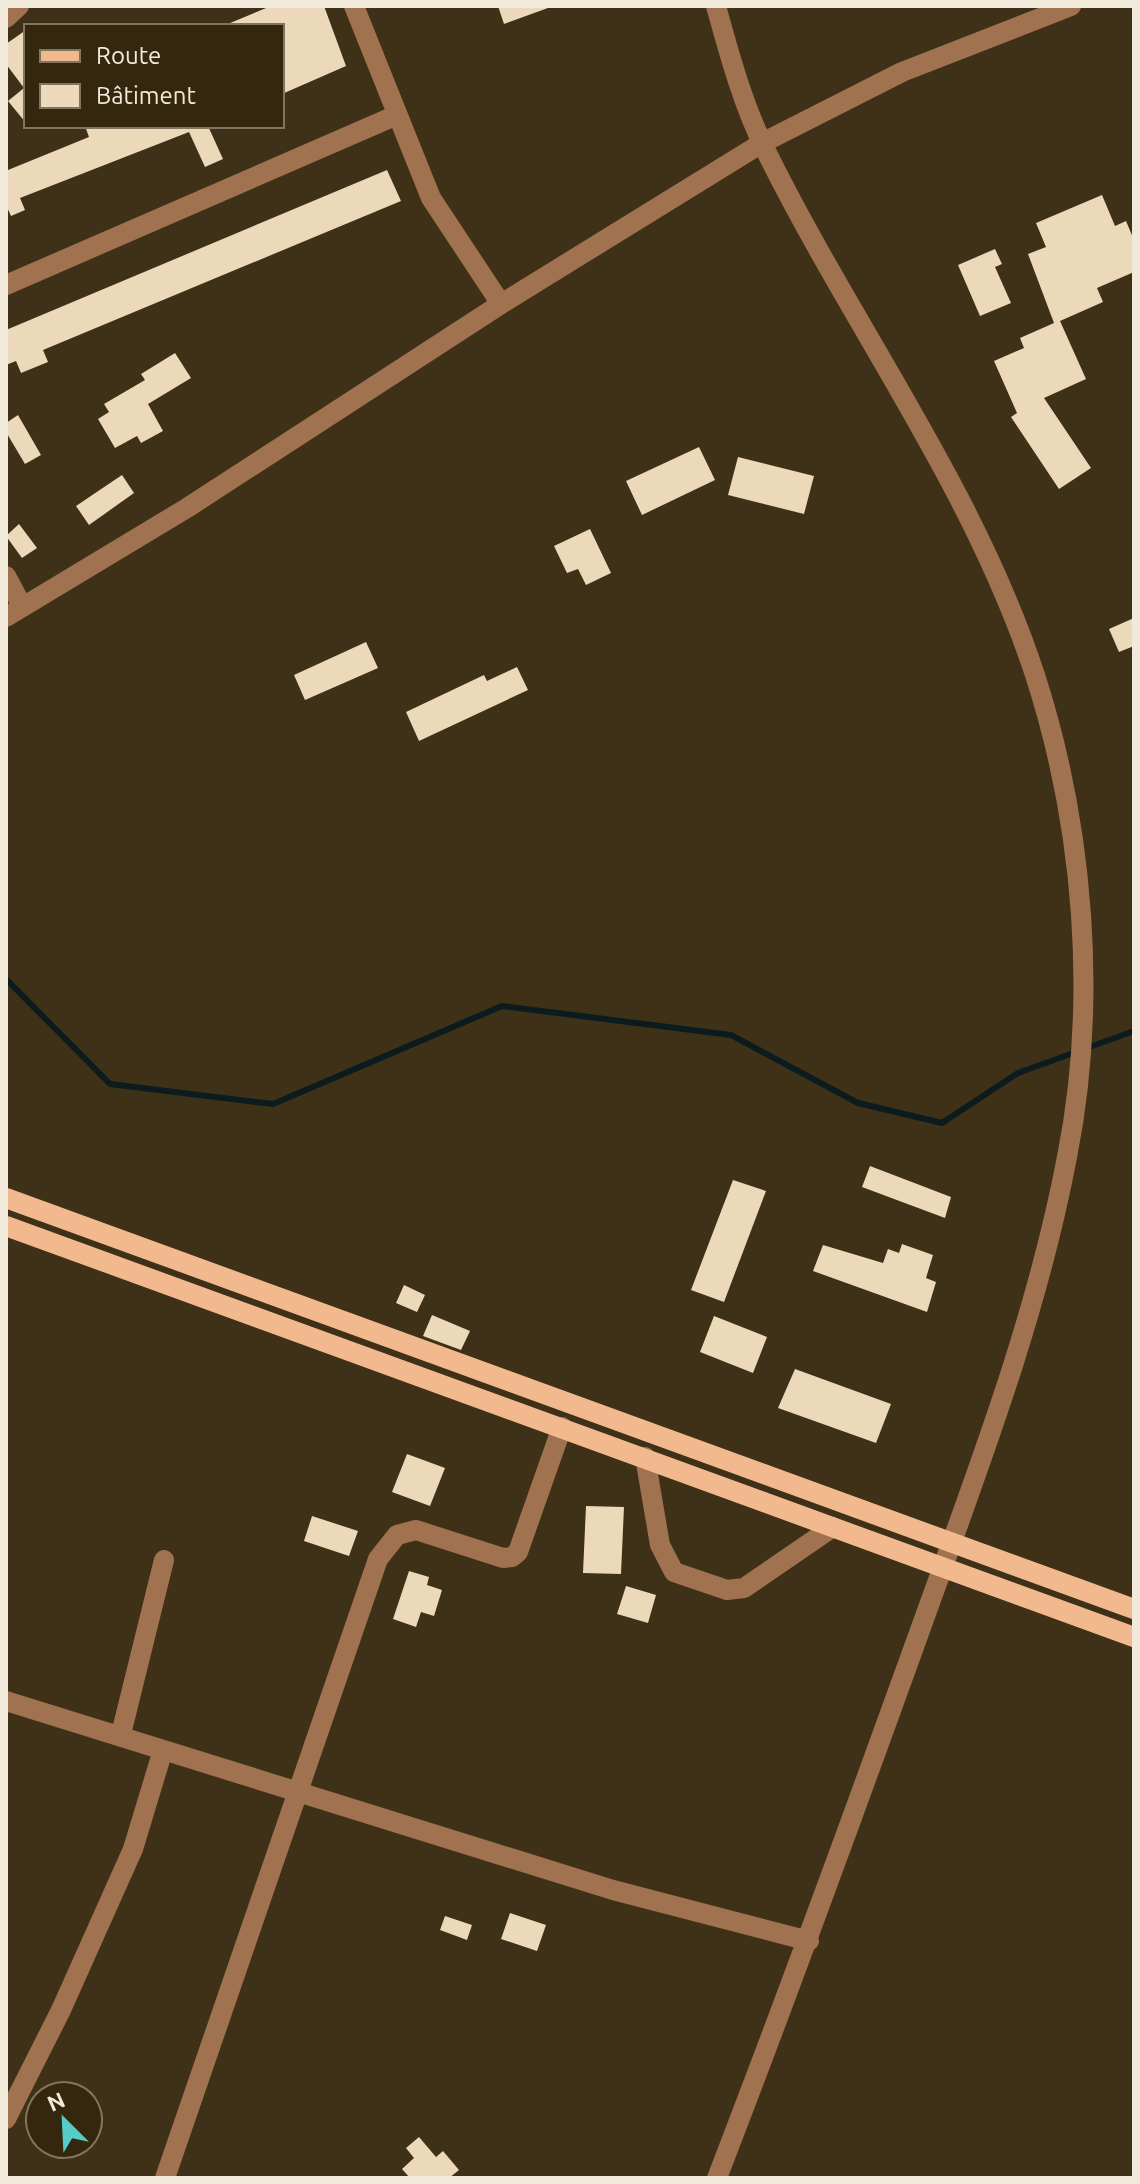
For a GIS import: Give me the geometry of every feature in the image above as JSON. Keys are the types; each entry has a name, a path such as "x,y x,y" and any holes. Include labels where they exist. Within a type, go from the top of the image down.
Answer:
{"main road":[{"path":"6,1198 1134,1609"},
{"path":"6,1226 1134,1637"}],"street":[{"path":"6,18 19,6"},
{"path":"354,6 431,198 501,304"},
{"path":"716,6 762,143 958,493 1000,581 1036,678 1062,786 1077,887 1084,991 1077,1096 1068,1156 1030,1312 809,1941 717,2178"},
{"path":"6,576 14,612 187,508 501,304 762,143 902,72 1071,6"},
{"path":"6,285 397,115"},
{"path":"165,2178 378,1559 397,1535 416,1530 503,1558 512,1557 518,1552 562,1427"},
{"path":"645,1457 660,1545 674,1572 727,1590 744,1588 833,1527"},
{"path":"121,1734 164,1560"},
{"path":"6,1701 121,1734 163,1750 613,1890 809,1941"},
{"path":"6,2119 61,2010 133,1849 163,1750"}],"building":[{"path":"271,6 324,6 346,66 284,93 284,24 228,24"},
{"path":"498,6 548,6 548,8 504,24"},
{"path":"24,31 24,88 6,64 6,44"},
{"path":"24,88 24,121 8,101"},
{"path":"86,128 209,128 223,159 205,167 189,132 20,198 25,210 11,216 6,205 6,166 8,170 89,137"},
{"path":"387,170 401,201 43,350 48,362 21,373 16,361 6,365 6,330"},
{"path":"1102,195 1115,226 1126,221 1134,240 1134,272 1097,288 1103,302 1060,321 1086,379 1044,398 1091,468 1059,489 1011,417 1017,413 994,361 1024,348 1020,338 1054,323 1028,254 1046,247 1036,223"},
{"path":"995,249 1002,264 995,267 1011,303 980,316 958,265"},
{"path":"175,353 191,378 148,404 163,431 141,443 137,436 115,448 98,419 109,412 104,404 145,380 141,374"},
{"path":"18,415 41,455 25,464 6,432 6,423"},
{"path":"699,447 715,480 642,515 626,481"},
{"path":"738,457 814,476 804,514 728,495"},
{"path":"122,475 134,493 89,525 76,506"},
{"path":"19,524 37,548 22,558 6,536"},
{"path":"590,529 611,573 586,585 578,569 567,573 554,546"},
{"path":"1134,618 1134,646 1119,652 1109,629"},
{"path":"366,642 378,668 305,700 294,675"},
{"path":"517,667 528,690 419,741 406,712 484,675 487,681"},
{"path":"870,1166 951,1197 945,1218 862,1187"},
{"path":"733,1180 766,1191 724,1302 691,1290"},
{"path":"902,1244 933,1255 926,1278 936,1282 927,1312 813,1271 823,1245 883,1263 888,1249 899,1253"},
{"path":"404,1285 425,1295 417,1312 396,1303"},
{"path":"432,1315 470,1331 461,1350 423,1336"},
{"path":"714,1316 767,1337 753,1373 700,1352"},
{"path":"795,1369 891,1404 876,1443 778,1408"},
{"path":"407,1454 445,1468 430,1506 392,1492"},
{"path":"586,1506 624,1507 621,1574 583,1573"},
{"path":"312,1516 358,1531 349,1556 304,1541"},
{"path":"409,1571 429,1577 427,1585 442,1590 434,1616 421,1612 416,1627 393,1619"},
{"path":"626,1586 656,1595 648,1623 617,1614"},
{"path":"510,1913 546,1925 537,1951 501,1939"},
{"path":"445,1916 472,1925 467,1940 440,1930"},
{"path":"419,2137 436,2157 443,2151 459,2170 449,2178 410,2178 402,2169 414,2158 406,2148"}],"waterway":[{"path":"6,979 110,1084 273,1104 502,1006 731,1035 858,1103 942,1123 1018,1073 1076,1052"},
{"path":"1087,1048 1134,1031"}]}
